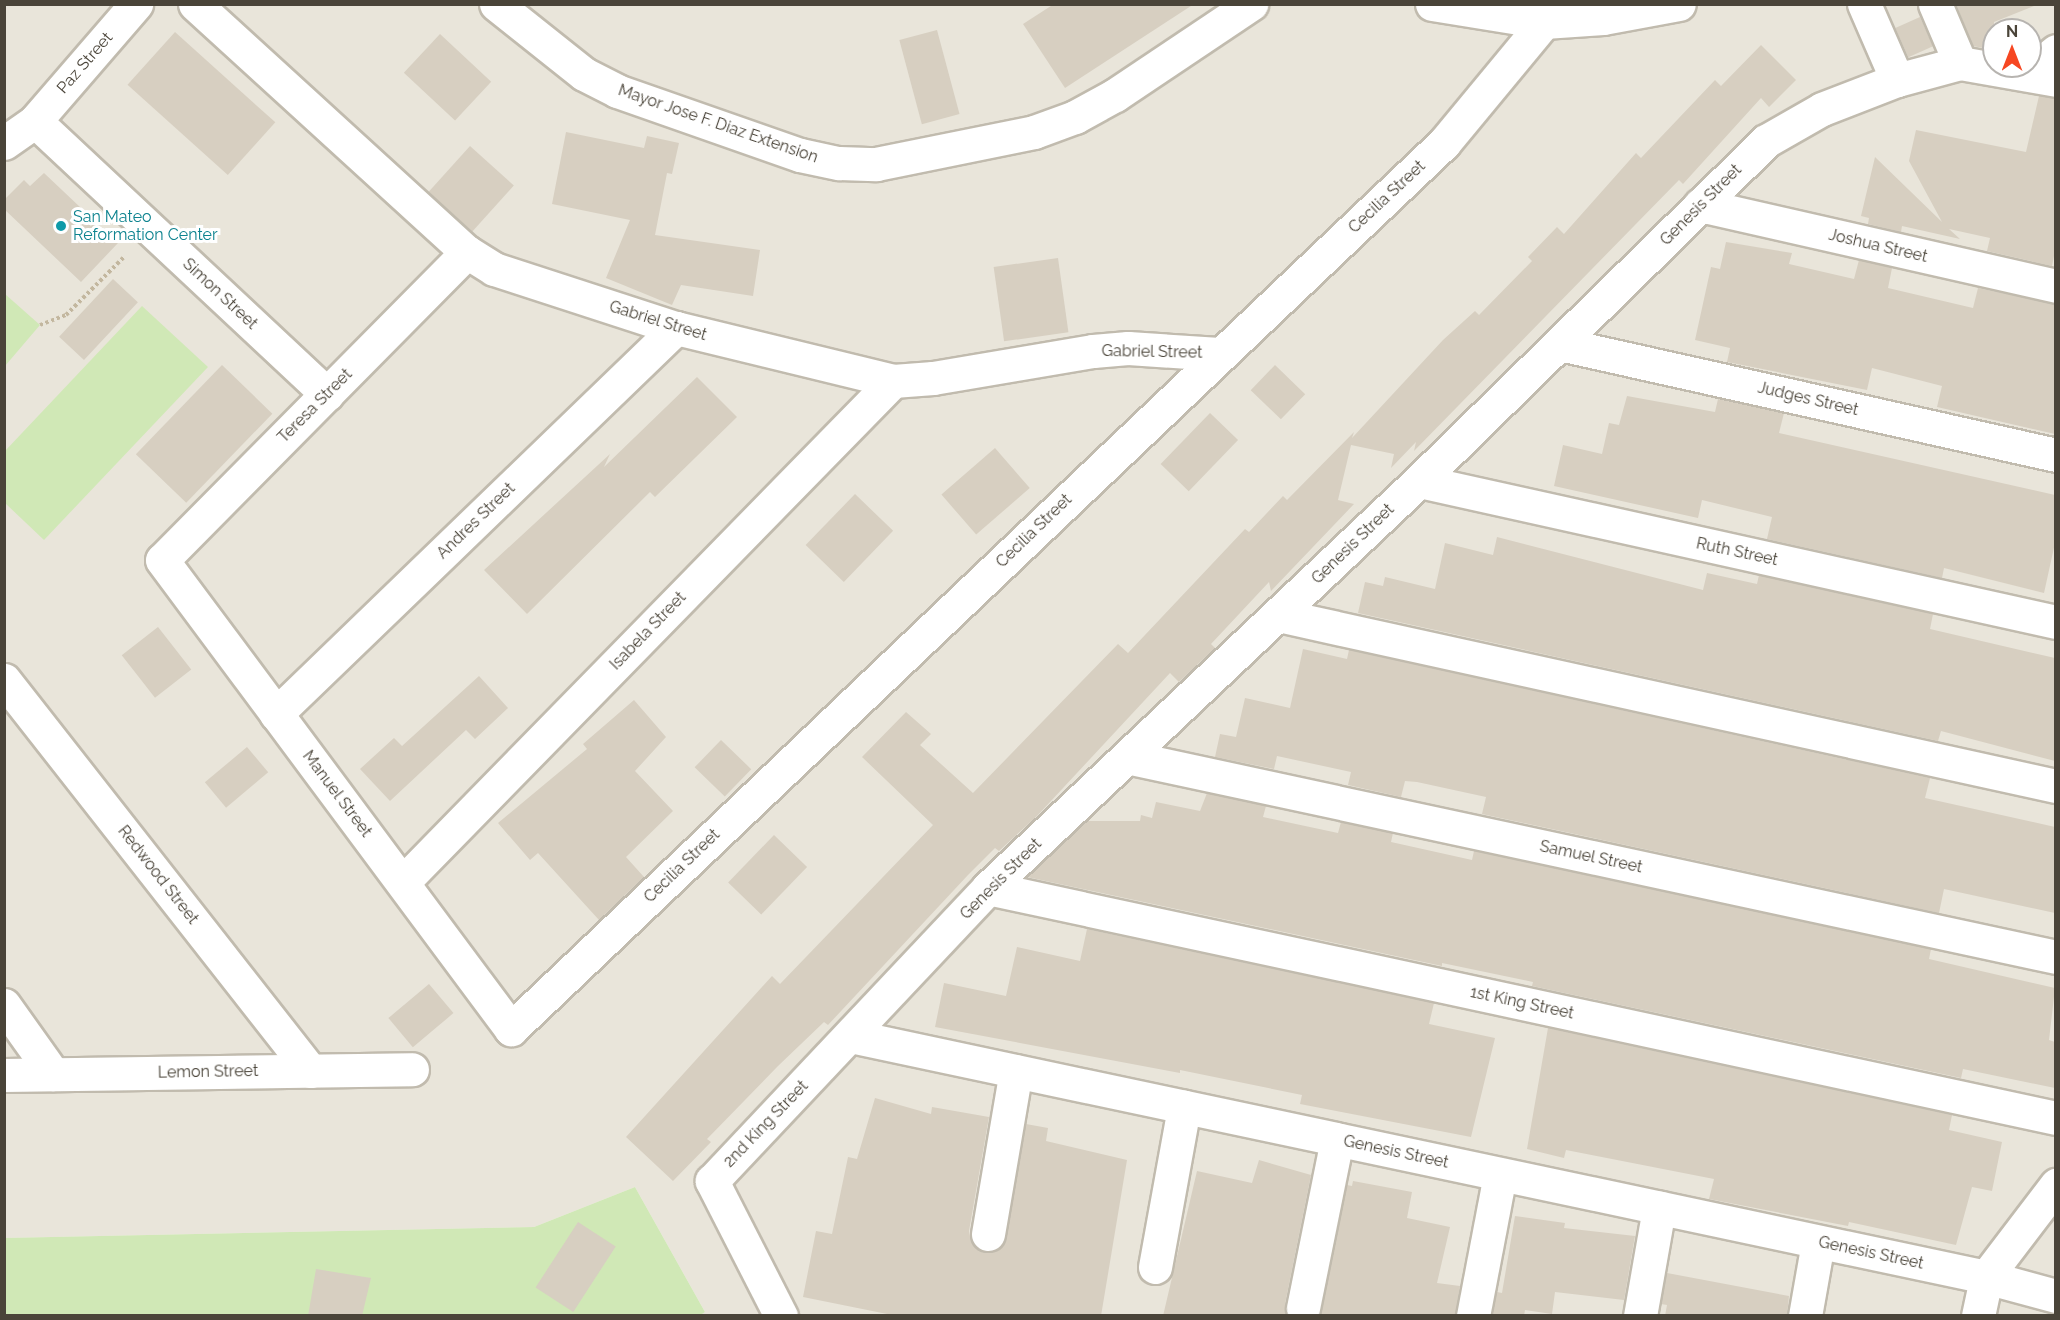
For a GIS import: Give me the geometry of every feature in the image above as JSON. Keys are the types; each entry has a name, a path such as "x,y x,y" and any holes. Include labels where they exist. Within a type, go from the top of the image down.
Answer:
{"street":[{"name":"Paz Street","path":"35,121 136,4"},
{"name":"Gabriel Street","path":"195,4 467,252 494,269 676,328 892,381 933,378 1093,351 1128,348 1219,354"},
{"name":"Mayor Jose F. Diaz Extension","path":"496,4 584,74 617,91 800,155 839,164 876,164 1034,132 1075,117 1115,95 1251,4"},
{"path":"1431,4 1544,22 1603,18 1679,4"},
{"path":"1864,4 1897,80"},
{"path":"1935,4 1960,63"},
{"name":"Cecilia Street","path":"511,1029 1444,142 1544,22"},
{"name":"Genesis Street","path":"2042,76 2055,51"},
{"name":"Genesis Street","path":"851,1036 988,888 1419,481 1766,141 1822,109 1897,80 1960,63 1982,66"},
{"path":"4,143 35,121"},
{"name":"Simon Street","path":"35,121 327,394"},
{"name":"Joshua Street","path":"1700,205 2055,286"},
{"name":"Teresa Street","path":"162,560 467,252"},
{"name":"Andres Street","path":"276,714 676,328"},
{"name":"Judges Street","path":"1560,344 2055,454"},
{"name":"Isabela Street","path":"404,881 892,381"},
{"name":"Ruth Street","path":"1419,481 2055,622"},
{"name":"Manuel Street","path":"162,560 404,881 511,1029"},
{"path":"1278,615 2055,786"},
{"name":"Redwood Street","path":"4,680 311,1071"},
{"name":"Samuel Street","path":"1127,758 2055,957"},
{"name":"1st King Street","path":"988,888 2055,1118"},
{"path":"4,1005 53,1074"},
{"name":"Genesis Street","path":"851,1036 1986,1277 2055,1296"},
{"name":"2nd King Street","path":"785,1314 712,1181 851,1036"},
{"name":"Lemon Street","path":"4,1075 412,1069"},
{"path":"988,1234 1016,1071"},
{"path":"1155,1267 1184,1107"},
{"path":"1303,1308 1337,1139"},
{"path":"1473,1316 1500,1174"},
{"path":"1978,1316 1986,1277 2055,1185"},
{"path":"1640,1316 1659,1208"},
{"path":"1805,1316 1818,1242"}],"path":[{"path":"40,325 66,315 130,251"}],"shaded area":[{"path":"4,5 2055,5 2055,1315 699,1315 705,1312 635,1187 534,1227 5,1238"}],"green space":[{"path":"5,294 40,325 5,366"},
{"path":"142,306 208,367 44,540 5,503 5,451"},
{"path":"635,1187 705,1312 699,1316 5,1315 4,1238 534,1227"}],"building":[{"path":"1054,4 1194,4 1065,88 1023,24"},
{"path":"1956,4 2033,4 2034,6 2004,18 1982,18 1982,48 1973,46"},
{"path":"1920,17 1933,46 1908,57 1895,28"},
{"path":"937,30 960,114 922,124 899,40"},
{"path":"175,32 275,122 228,175 127,85"},
{"path":"440,34 491,82 455,121 404,73"},
{"path":"1761,45 1796,80 1769,107 1761,98 1683,184 1679,180 1414,451 1416,442 1391,468 1394,454 1351,445 1338,500 1354,504 1271,591 1269,582 1211,644 1215,648 1179,682 1170,673 1037,816 999,851 995,848 828,1025 824,1022 778,1066 707,1139 711,1142 673,1181 626,1137 772,976 780,984 933,825 862,757 906,712 931,734 920,745 973,793 1118,644 1128,653 1245,529 1249,532 1283,496 1287,500 1354,432 1352,438 1443,340 1475,311 1479,315 1532,261 1528,257 1557,227 1564,234 1636,153 1641,158 1715,80 1721,86"},
{"path":"2039,96 2055,98 2055,251 2052,266 1987,251 1990,238 1949,229 1960,239 1902,226 1901,232 1868,224 1869,218 1861,216 1875,157 1942,222 1909,161 1916,130 2026,152"},
{"path":"566,132 644,148 647,136 679,143 672,174 667,173 655,235 760,250 753,296 681,285 672,305 606,278 630,220 552,204"},
{"path":"470,146 514,185 472,232 429,192"},
{"name":"San Mateo Reformation Center","path":"44,173 118,243 81,282 4,209 4,200 24,180 30,186"},
{"path":"1726,242 1792,253 1789,264 1854,279 1859,260 1892,268 1888,288 1973,308 1978,288 2055,304 2055,434 1937,407 1942,386 1872,368 1867,390 1727,362 1730,348 1695,340 1711,267 1720,269"},
{"path":"1058,258 1068,332 1004,341 994,267"},
{"path":"113,279 138,302 84,360 59,337"},
{"path":"222,365 272,414 186,503 136,454"},
{"path":"1275,365 1305,394 1281,419 1251,390"},
{"path":"697,377 737,417 655,497 650,492 527,614 484,570 610,454 604,467"},
{"path":"1627,396 1715,412 1718,399 1784,413 1779,433 2055,495 2055,543 2044,593 1944,568 1942,578 1767,539 1772,517 1702,500 1698,518 1554,486 1563,445 1602,454 1609,423 1619,425"},
{"path":"1210,413 1238,440 1189,491 1161,464"},
{"path":"995,448 1030,488 976,535 941,495"},
{"path":"855,494 893,531 844,582 806,545"},
{"path":"1497,537 1703,590 1707,573 1757,584 1759,575 1933,614 1930,629 2055,658 2055,761 1941,731 1938,741 1358,613 1365,582 1383,586 1385,577 1435,589 1445,543 1493,555"},
{"path":"158,627 191,670 155,698 122,655"},
{"path":"1303,649 1347,659 1349,650 1930,778 1925,798 2055,827 2055,913 1944,889 1939,913 1482,814 1486,797 1417,782 1405,781 1401,797 1348,785 1351,772 1277,756 1274,769 1215,757 1220,734 1236,737 1245,698 1290,708"},
{"path":"479,676 508,708 475,739 466,730 390,801 360,769 394,738 402,746"},
{"path":"634,700 666,737 635,771 673,811 626,857 644,877 599,920 538,853 530,860 498,823 587,749 583,744"},
{"path":"721,740 751,769 725,797 695,767"},
{"path":"247,747 268,772 226,808 205,782"},
{"path":"1207,793 1266,806 1263,817 1338,833 1341,822 1393,833 1391,842 1472,860 1474,851 1931,949 1929,959 2055,988 2049,1040 2055,1042 2055,1088 1963,1069 1961,1078 1532,986 1533,982 1442,963 1442,966 1027,877 1086,821 1140,821 1141,815 1152,818 1156,802 1200,811"},
{"path":"774,835 807,867 761,914 728,882"},
{"path":"1087,929 1434,1003 1429,1024 1495,1038 1471,1137 1300,1104 1302,1095 1180,1070 1180,1073 935,1027 944,983 1006,996 1017,947 1080,961"},
{"path":"429,984 453,1013 413,1047 388,1018"},
{"path":"1548,1028 1952,1115 1949,1130 2002,1142 1992,1191 1972,1187 1956,1245 1849,1222 1848,1226 1709,1199 1714,1179 1566,1150 1564,1158 1527,1149"},
{"path":"875,1098 931,1114 932,1107 989,1117 969,1231 971,1241 984,1252 995,1251 1006,1238 1026,1124 1048,1128 1046,1141 1127,1160 1101,1316 897,1316 803,1297 816,1231 832,1234 848,1157 857,1159"},
{"path":"1259,1160 1311,1175 1285,1304 1286,1316 1163,1316 1197,1171 1252,1183"},
{"path":"1353,1181 1412,1192 1407,1218 1450,1227 1437,1283 1460,1286 1455,1316 1320,1316 1347,1185 1352,1186"},
{"path":"1515,1216 1565,1223 1564,1228 1635,1236 1624,1300 1555,1292 1552,1314 1525,1310 1524,1316 1492,1316 1497,1292 1502,1293"},
{"path":"578,1222 616,1247 573,1312 536,1287"},
{"path":"316,1269 371,1278 362,1316 308,1316"},
{"path":"1667,1273 1789,1296 1787,1316 1665,1316 1667,1305 1661,1304"}],"place":[{"name":"San Mateo Reformation Center","path":"61,226"}]}
